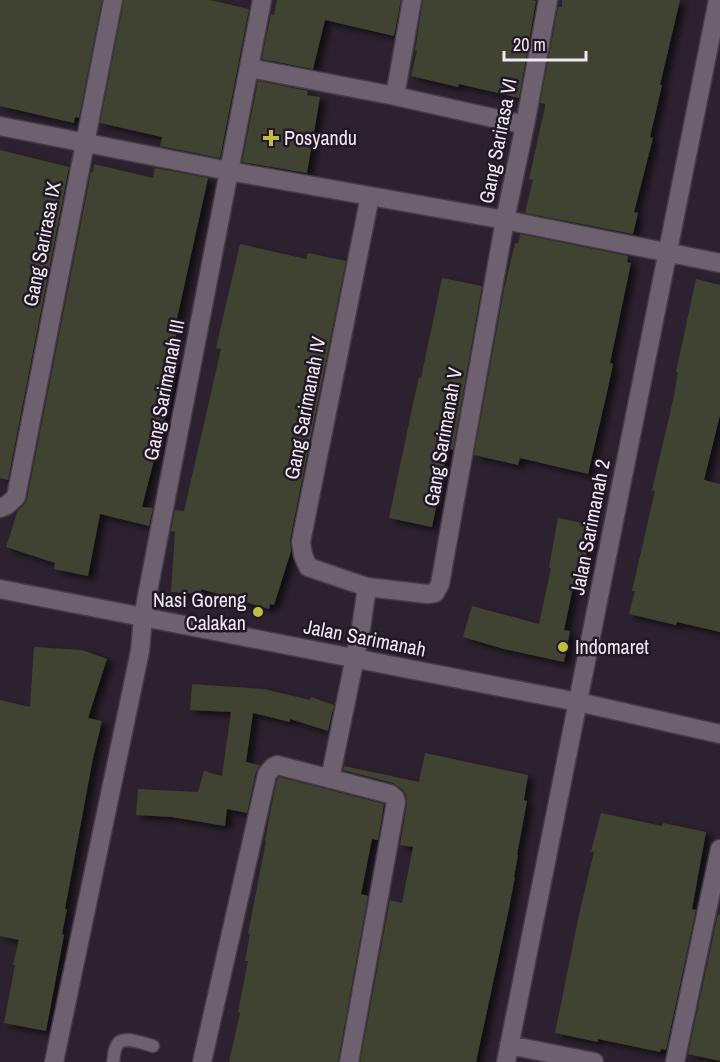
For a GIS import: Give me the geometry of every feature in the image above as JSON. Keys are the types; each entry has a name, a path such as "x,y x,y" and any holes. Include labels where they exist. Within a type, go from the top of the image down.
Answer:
{"street":[{"name":"Gang Sarirasa IX","path":"0,507 7,505 16,497 114,0"},
{"name":"Gang Sarimanah III","path":"54,1062 140,651 143,617 262,0"},
{"path":"395,96 412,0"},
{"name":"Gang Sarirasa VI","path":"504,220 525,125 548,0"},
{"name":"Jalan Sarimanah 2","path":"508,1053 718,0"},
{"path":"249,68 395,96 525,125"},
{"path":"0,126 229,171 504,220 720,263"},
{"name":"Gang Sarimanah IV","path":"367,587 308,567 301,542 370,196"},
{"name":"Gang Sarimanah V","path":"367,587 427,594 435,593 440,584 504,220"},
{"path":"330,779 355,659 367,587"},
{"name":"Jalan Sarimanah","path":"0,589 578,702 720,734"},
{"path":"202,1062 267,774 273,766 277,765 390,794 396,802 349,1062"},
{"path":"675,1062 720,849"},
{"path":"508,1053 594,1062"}],"lane":[{"path":"113,1062 116,1046 120,1041 125,1039 153,1046"}],"building":[{"path":"0,0 102,0 79,118 75,117 74,123 0,106"},
{"path":"124,0 210,0 249,9 220,158 160,146 162,137 100,123"},
{"path":"277,0 401,0 394,36 325,20 313,69 262,59 271,14 274,15"},
{"path":"423,0 536,1 519,98 411,76 417,51 415,50"},
{"path":"562,0 680,0 660,85 662,85 650,137 653,138 634,212 638,213 633,234 525,213 533,180 529,179 545,107 545,104 540,103 558,7 562,7"},
{"path":"258,81 308,91 307,95 320,97 307,173 242,162"},
{"path":"0,150 69,167 8,480 0,478"},
{"path":"94,164 153,178 155,168 208,178 174,332 177,332 170,360 179,362 142,507 153,508 149,526 100,514 88,576 54,569 55,563 6,547 18,510 27,499"},
{"path":"520,234 628,256 627,262 631,263 610,363 613,364 588,474 520,458 518,465 474,455 504,290 515,243 518,244"},
{"path":"240,244 306,259 308,253 346,261 290,540 291,551 274,605 270,604 269,609 201,589 200,594 171,592 175,532 171,531 175,510 184,511 221,349 216,348"},
{"path":"442,278 482,286 453,450 448,448 432,527 389,518"},
{"path":"696,279 720,285 720,415 704,480 720,484 720,632 629,614"},
{"path":"558,518 592,525 583,574 576,573 564,630 570,631 564,662 463,637 472,606 539,624 551,568 549,568"},
{"path":"34,647 82,650 107,659 88,718 102,721 65,909 67,909 62,934 64,935 46,1031 4,1023 19,940 0,936 0,700 30,707"},
{"path":"192,684 264,689 310,700 311,697 334,705 328,731 290,719 290,722 253,713 246,762 260,765 256,772 247,813 227,809 225,826 172,817 136,815 138,789 198,792 204,771 222,776 231,712 190,710"},
{"path":"425,753 528,775 524,800 527,801 508,913 476,1062 360,1062 390,900 402,903 413,847 400,845 407,804 403,790 393,783 343,770 344,766 419,782"},
{"path":"279,777 384,804 378,840 372,839 361,894 368,896 338,1062 229,1062 248,961 245,961 250,934 248,934 269,818"},
{"path":"601,813 662,826 663,823 706,832 692,909 696,910 666,1050 661,1049 660,1052 555,1033 594,852 591,852"},
{"path":"718,914 720,915 720,1061 688,1054"}],"place":[{"name":"Posyandu","path":"271,138"},
{"name":"Nasi Goreng Calakan","path":"258,612"},
{"name":"Indomaret","path":"563,647"}]}
